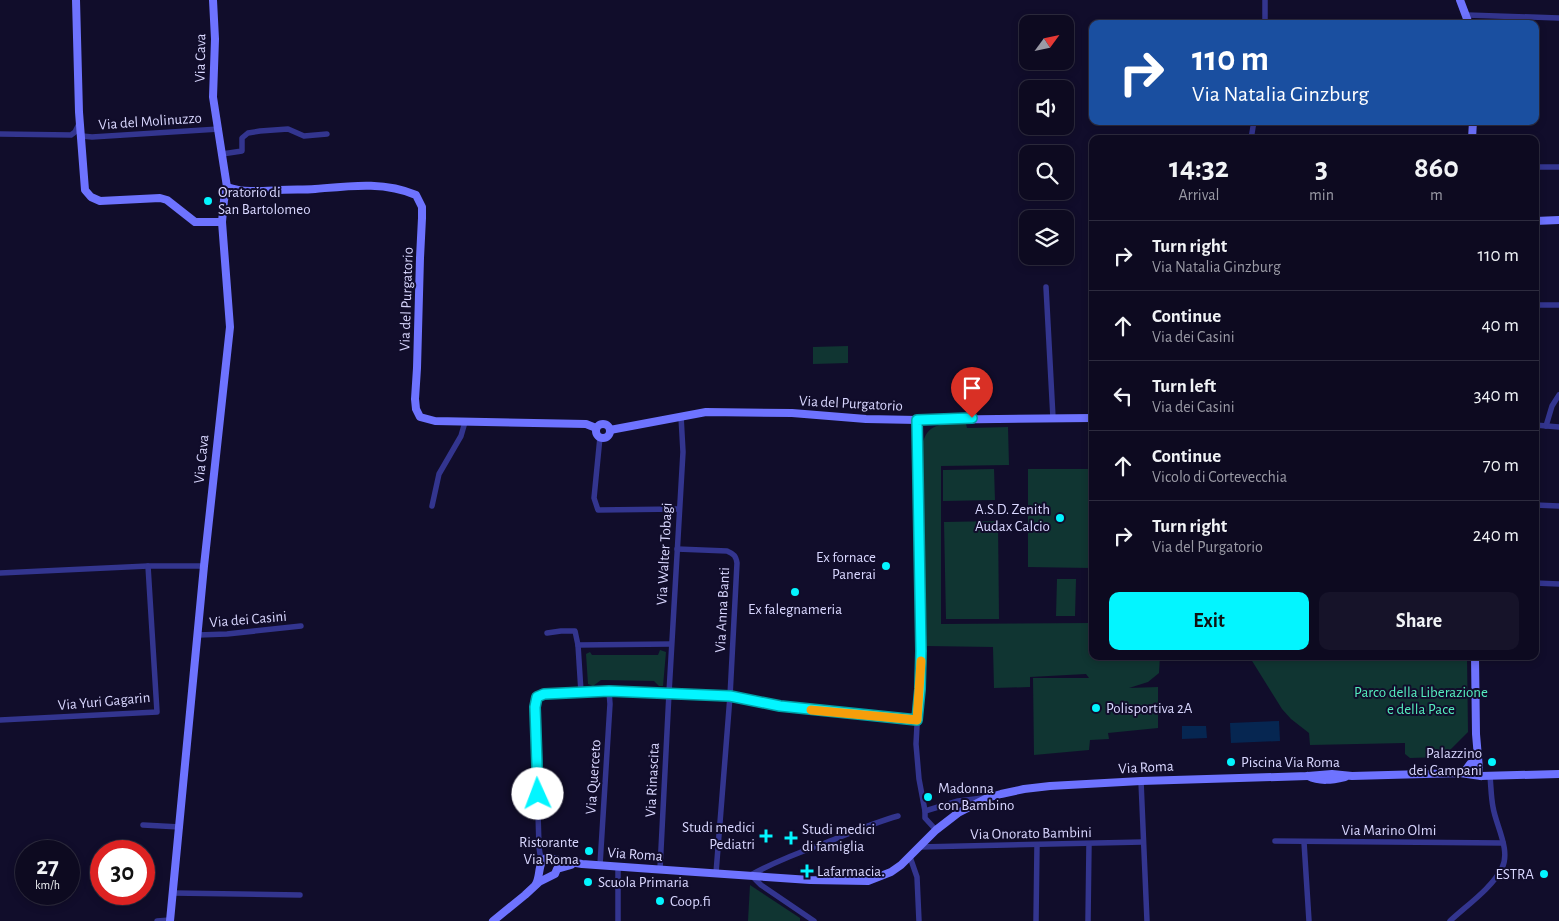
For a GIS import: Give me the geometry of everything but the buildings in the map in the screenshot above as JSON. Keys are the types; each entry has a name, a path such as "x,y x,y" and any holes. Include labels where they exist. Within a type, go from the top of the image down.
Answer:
{"street":[{"path":"76,0 80,121 85,190 91,197 100,201 160,198 166,200 195,222 222,222"},
{"name":"Via Cava","path":"170,920 204,566 230,327 222,222 227,188 213,97 215,40 213,0"},
{"path":"1265,0 1265,20"},
{"path":"1460,0 1468,20"},
{"path":"1467,16 1559,18"},
{"path":"0,134 70,135 75,132 80,121"},
{"name":"Via del Molinuzzo","path":"82,136 92,137 219,129"},
{"path":"222,154 242,150 242,138 248,132 288,130 304,136 327,134"},
{"path":"1539,167 1559,167"},
{"name":"Via del Purgatorio","path":"227,188 258,191 312,190 363,185 385,186 416,195 422,207 418,368 415,399 416,409 420,417 427,420 465,422 586,424 596,428"},
{"path":"1539,221 1556,220"},
{"path":"1539,224 1556,220"},
{"path":"1046,287 1053,418"},
{"path":"1539,305 1559,304"},
{"path":"1546,426 1552,406 1559,394"},
{"name":"Via del Purgatorio","path":"610,430 706,412 763,412 866,419 917,420 1089,418"},
{"name":"Via Walter Tobagi","path":"668,693 683,452 681,416"},
{"path":"917,420 921,651 916,744 925,818 936,830"},
{"path":"432,506 439,474 461,436 465,422"},
{"path":"605,424 610,430 606,437 600,437 596,433 596,428 599,425 605,424"},
{"path":"1539,426 1559,427"},
{"path":"600,437 594,498 598,510 679,509"},
{"path":"1539,505 1559,506"},
{"name":"Via Anna Banti","path":"677,549 728,551 736,557 730,696"},
{"path":"0,574 148,566 204,566"},
{"name":"Via Yuri Gagarin","path":"0,720 157,712 148,566"},
{"path":"1539,584 1559,584"},
{"name":"Via dei Casini","path":"198,636 301,626"},
{"path":"547,633 575,631 578,645 581,692"},
{"path":"578,645 671,644"},
{"path":"1473,772 1476,734 1475,660"},
{"path":"536,884 540,864 543,860 539,847 535,707 537,697 544,694 609,691 730,696 780,706 917,720"},
{"name":"Via Querceto","path":"600,865 610,704 609,691"},
{"name":"Via Rinascita","path":"660,870 668,693"},
{"path":"716,873 730,696"},
{"name":"Via Roma","path":"925,811 958,801 988,798 1024,789 1141,781 1308,776 1315,780 1325,780 1352,776 1473,772 1490,776 1559,774"},
{"path":"1450,921 1497,876 1503,866 1503,843 1492,807 1490,776"},
{"path":"1141,781 1147,921"},
{"name":"Via Roma","path":"543,860 547,858 582,864 810,880 868,881 891,872 910,857 936,830 958,813 988,798"},
{"path":"814,921 761,885 751,875 760,869 798,853 882,820 898,816"},
{"path":"143,825 180,827"},
{"name":"Via Marino Olmi","path":"1275,841 1503,843"},
{"name":"Via Onorato Bambini","path":"919,847 1143,842"},
{"path":"1304,842 1309,921"},
{"path":"1088,921 1089,844"},
{"path":"1036,921 1037,845"},
{"path":"910,857 917,876 919,921"},
{"path":"555,860 558,869"},
{"name":"Via Roma","path":"493,921 536,884 555,874 558,869 582,864"},
{"path":"618,866 618,921"},
{"path":"540,871 550,876"},
{"path":"173,893 300,895"},
{"path":"157,921 170,920"}],"green space":[{"path":"848,346 848,363 813,364 813,347"},
{"path":"966,424 967,428 1008,427 1009,465 941,466 941,624 1089,623 1089,660 1160,660 1159,673 1148,682 1129,688 1158,687 1158,728 1108,733 1109,739 1090,740 1089,750 1034,755 1033,678 1089,678 1086,674 1030,677 1030,687 994,688 993,647 927,646 921,449 926,435 935,426"},
{"path":"994,469 995,500 943,501 943,470"},
{"name":"A.S.D. Zenith Audax Calcio","path":"1028,469 1089,469 1089,568 1028,567"},
{"path":"998,521 999,619 946,619 944,522"},
{"path":"1057,579 1076,579 1075,616 1056,616"},
{"path":"660,650 666,652 663,686 659,686 654,681 601,680 593,686 588,684 586,654 590,652 592,655 658,655"},
{"name":"Parco della Liberazione e della Pace","path":"1251,660 1467,660 1468,732 1443,757 1410,758 1405,754 1405,743 1310,745 1309,733 1282,709"},
{"path":"750,885 800,918 800,921 748,921"}],"water":[{"path":"1279,721 1280,741 1231,743 1230,723"},
{"path":"1182,726 1206,726 1207,738 1182,739"}],"slow traffic":[{"path":"811,710 917,720 921,661"}],"place":[{"name":"Oratorio di San Bartolomeo","path":"208,201"},
{"name":"A.S.D. Zenith Audax Calcio","path":"1060,518"},
{"name":"Ex fornace Panerai","path":"886,566"},
{"name":"Ex falegnameria","path":"795,592"},
{"name":"Polisportiva 2A","path":"1096,708"},
{"name":"Piscina Via Roma","path":"1231,762"},
{"name":"Palazzino dei Campani","path":"1492,762"},
{"name":"Madonna con Bambino","path":"928,797"},
{"name":"Studi medici Pediatri","path":"766,836"},
{"name":"Studi medici di famiglia","path":"791,838"},
{"name":"Ristorante Via Roma","path":"589,851"},
{"name":"Lafarmacia.","path":"807,871"},
{"name":"ESTRA","path":"1544,874"},
{"name":"Scuola Primaria","path":"588,882"},
{"name":"Coop.fi","path":"660,901"}],"route":[{"path":"538,794 535,707 537,697 544,694 609,691 730,696 780,706 917,720 921,651 917,420 972,418"}]}
